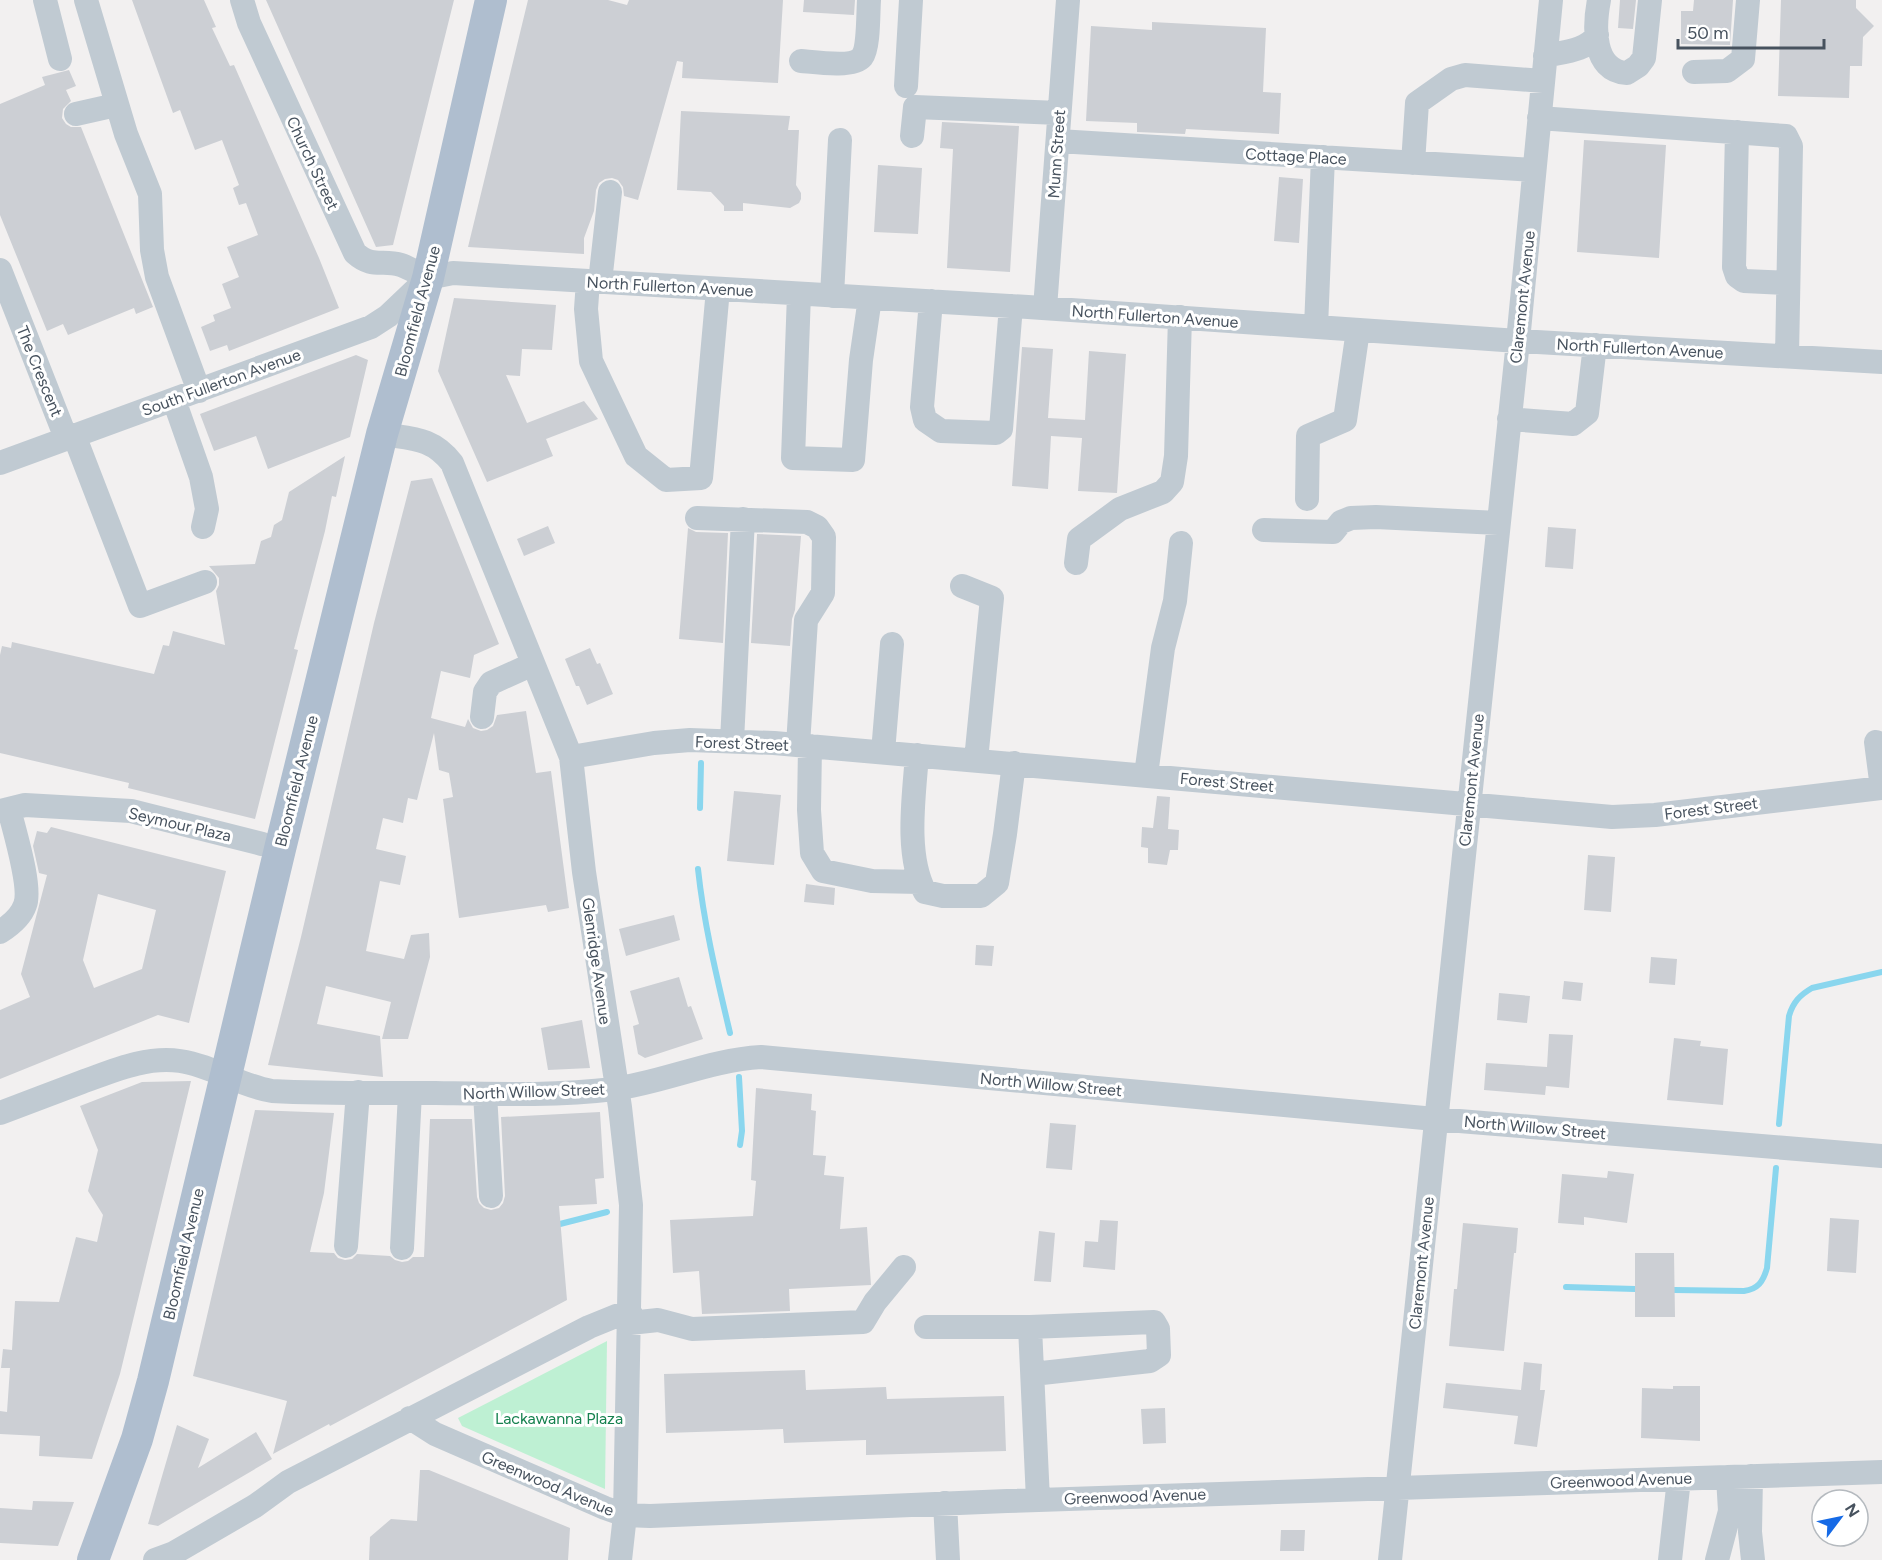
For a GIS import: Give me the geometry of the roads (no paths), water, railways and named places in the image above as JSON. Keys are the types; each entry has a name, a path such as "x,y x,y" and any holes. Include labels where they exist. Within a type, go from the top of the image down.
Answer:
{"main road":[{"name":"Bloomfield Avenue","path":"93,1560 137,1438 153,1382 382,434 428,278 491,0"}],"street":[{"path":"45,0 60,59"},
{"path":"86,0 116,105 150,194 155,270 199,391"},
{"name":"Church Street","path":"242,0 249,23 355,253 364,261 372,264 400,264 428,278"},
{"path":"801,61 844,64 859,60 866,45 869,0"},
{"path":"906,86 911,0"},
{"name":"Munn Street","path":"1045,308 1068,0"},
{"name":"Claremont Avenue","path":"1390,1560 1518,340 1551,0"},
{"path":"1599,0 1598,47 1606,65 1620,72 1633,70 1644,58 1650,0"},
{"path":"1694,72 1727,71 1743,59 1748,0"},
{"path":"1545,56 1583,47 1597,35"},
{"path":"1413,163 1418,103 1433,90 1451,79 1465,75 1543,81"},
{"path":"76,114 116,105"},
{"path":"912,136 915,107 1059,113"},
{"path":"1539,118 1786,136 1791,147 1786,356"},
{"path":"1737,132 1734,267 1737,276 1744,281 1788,283"},
{"path":"832,296 840,140"},
{"name":"Cottage Place","path":"1058,141 1534,170"},
{"path":"1316,327 1323,157"},
{"path":"610,192 594,282 586,309 591,361 636,456 666,480 701,478 718,289"},
{"name":"The Crescent","path":"0,270 140,606 205,582"},
{"name":"North Fullerton Avenue","path":"428,278 453,273 1045,308 1358,330 1882,362"},
{"name":"South Fullerton Avenue","path":"0,463 371,327 388,316 428,278"},
{"path":"800,294 793,459 853,460 861,360 870,298"},
{"path":"931,301 922,407 924,420 942,431 996,433 1001,429 1011,306"},
{"path":"1076,563 1080,539 1120,509 1163,492 1172,482 1176,469 1180,317"},
{"path":"1307,499 1308,436 1345,420 1358,330"},
{"path":"1509,419 1573,424 1587,413 1595,345"},
{"path":"174,400 201,477 207,509 203,527"},
{"name":"Glenridge Avenue","path":"382,434 430,443 443,452 452,463 571,757 574,873 616,1088 631,1204 625,1515 620,1560"},
{"path":"1264,530 1333,532 1341,522 1351,518 1376,517 1498,523"},
{"path":"697,518 807,522 817,527 824,537 823,593 806,620 804,745 812,853 823,871 872,881 920,882"},
{"path":"732,741 743,519"},
{"path":"1146,775 1162,648 1175,600 1181,543"},
{"path":"963,586 992,598 976,760"},
{"path":"882,752 892,644"},
{"path":"489,716 485,692 491,683 533,664"},
{"name":"Forest Street","path":"571,757 643,743 690,740 804,745 1612,817 1655,815 1882,788"},
{"path":"1876,742 1882,788"},
{"path":"916,755 911,832 920,882 925,892 943,896 981,896 997,884 1014,763"},
{"path":"0,932 21,915 27,902 27,884 12,808"},
{"name":"Seymour Plaza","path":"12,808 131,811 262,844"},
{"name":"North Willow Street","path":"0,1113 121,1068 150,1061 184,1062 226,1074 258,1089 272,1091 485,1094 585,1092 616,1088 737,1058 761,1057 1435,1119 1882,1156"},
{"path":"346,1246 358,1092"},
{"path":"402,1248 410,1093"},
{"path":"485,1094 492,1196"},
{"path":"154,1560 174,1553 255,1506 288,1482 589,1327 616,1316 657,1320 692,1329 863,1322 875,1302 904,1268"},
{"path":"926,1327 1030,1327 1154,1322 1158,1329 1159,1355 1150,1361 1032,1374"},
{"path":"1030,1327 1038,1500"},
{"name":"Greenwood Avenue","path":"410,1418 435,1434 605,1508 625,1515 650,1516 945,1503 1882,1472"},
{"path":"1717,1560 1740,1477"},
{"path":"1740,1477 1754,1560"},
{"path":"1670,1560 1679,1479"},
{"path":"945,1503 948,1560"}],"waterway":[{"path":"700,808 701,763"},
{"path":"698,869 707,931 730,1033"},
{"path":"1779,1124 1789,1016 1795,1003 1812,988 1882,972"},
{"path":"739,1077 742,1131 740,1145"},
{"path":"1674,1290 1744,1291 1753,1289 1759,1284 1767,1268 1776,1168"},
{"path":"560,1224 607,1212"},
{"path":"1566,1287 1635,1289"}],"park label":[{"name":"Lackawanna Plaza","path":"559,1418"}]}
